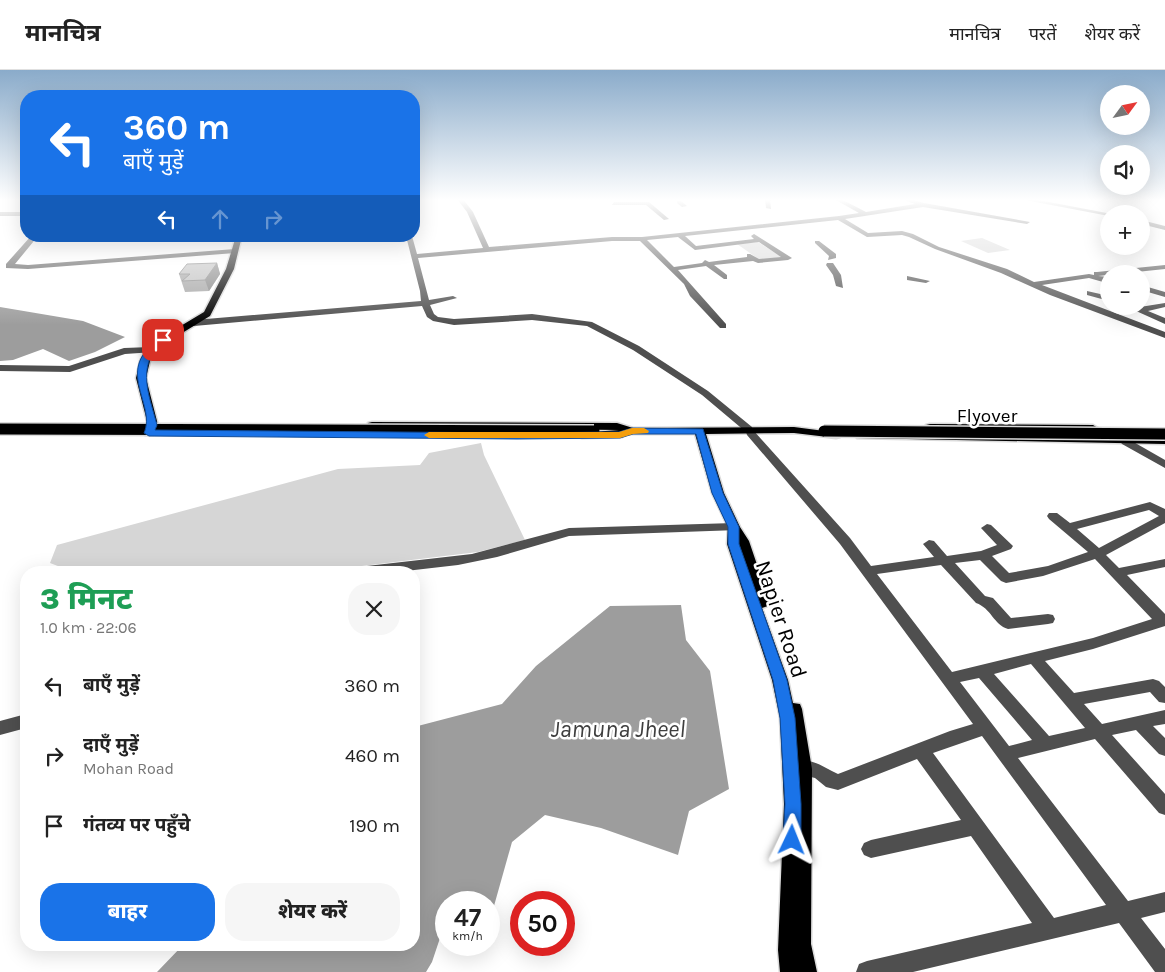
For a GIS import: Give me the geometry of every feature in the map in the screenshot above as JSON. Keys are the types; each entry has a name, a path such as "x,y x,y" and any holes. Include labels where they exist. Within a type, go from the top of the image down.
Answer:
{"main road":[{"path":"151,429 141,378 145,361 152,347 207,314 230,269 237,242"},
{"path":"0,424 517,436 620,435 632,431"},
{"path":"805,431 823,427 1165,429"},
{"path":"0,429 632,431 701,433 805,431 828,435 917,439 1165,441"},
{"path":"0,434 151,429"},
{"name":"Flyover","path":"805,431 1165,434"},
{"name":"Napier Road","path":"701,433 718,493 734,527 734,544 780,680 797,767 793,804 789,950 792,972"},
{"path":"797,767 800,944 806,972"}],"street":[{"path":"483,241 487,250"},
{"path":"414,256 588,241"},
{"path":"644,241 688,283 693,294 723,326"},
{"path":"687,241 695,248 752,241"},
{"path":"732,244 758,261 788,258 762,241"},
{"path":"923,241 937,248 1004,271 1132,324 1165,334"},
{"path":"31,242 9,266 28,267 235,251"},
{"path":"411,242 424,291 425,303 430,315 454,322 532,317 589,324 636,348 705,393 750,431 845,541 1165,966"},
{"path":"817,242 834,256 830,262 837,274 840,286"},
{"path":"697,256 724,277"},
{"path":"673,269 755,259"},
{"path":"1033,284 1089,276 1164,269"},
{"path":"1150,272 1164,269"},
{"path":"1089,276 1100,279"},
{"path":"910,278 926,281"},
{"path":"1100,287 1090,293 1100,296"},
{"path":"1150,290 1165,295"},
{"path":"194,323 425,303 454,298"},
{"path":"1150,308 1165,305"},
{"path":"1150,315 1165,321"},
{"path":"0,368 70,370 124,351 151,350"},
{"path":"1114,428 1126,442 1165,465"},
{"path":"1067,528 1150,506 1165,514"},
{"path":"949,679 1093,643 1163,621 1160,612 1116,573 1097,553 1053,516"},
{"path":"983,555 1006,578 1048,570 1097,553 1124,541 1165,518"},
{"path":"407,566 472,558 507,551 543,538 569,532 734,527"},
{"path":"868,571 983,555 1006,546 987,528"},
{"path":"930,544 981,600 988,601 1008,624 1048,619"},
{"path":"1116,573 1165,563"},
{"path":"1034,658 1165,807"},
{"path":"982,671 1045,744"},
{"path":"1071,700 1153,685 1165,697"},
{"path":"1004,754 1165,717"},
{"path":"0,728 20,722"},
{"path":"1139,722 1165,749"},
{"path":"797,767 820,771 832,781 838,782 956,736 986,728"},
{"path":"921,750 1049,929"},
{"path":"871,849 975,826"},
{"path":"867,972 1165,902"}],"shaded area":[{"path":"961,241 989,241 1010,250 988,253"},
{"path":"758,242 782,257 760,260 737,244"},
{"path":"481,443 484,455 525,540 478,552 362,566 58,566 50,563 57,545 338,469 420,465 429,453"}],"water":[{"path":"0,307 83,321 125,337 95,352 69,361 43,349 13,360 0,361"},
{"name":"Jamuna Jheel","path":"681,605 686,640 710,671 729,789 689,811 678,855 601,828 545,815 512,842 498,891 435,891 435,953 426,972 157,972 177,951 420,951 420,725 502,704 536,666 610,606"}],"building":[{"path":"217,263 205,280 182,281 190,274 179,274 187,264"}],"slow traffic":[{"path":"429,435 620,435 632,431 644,431"}],"route":[{"path":"163,340 152,347 145,361 141,378 152,425 149,433 517,436 620,435 632,431 700,431 718,493 734,527 734,544 780,680 788,718 793,804 792,840"}]}
